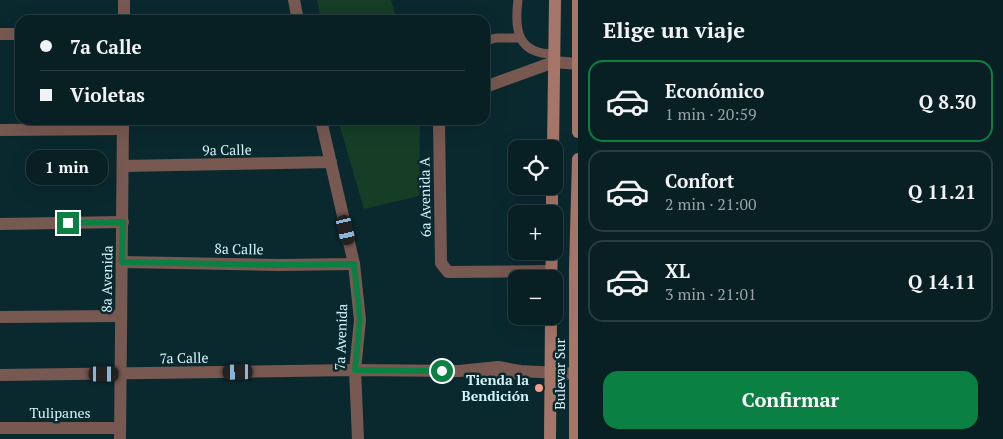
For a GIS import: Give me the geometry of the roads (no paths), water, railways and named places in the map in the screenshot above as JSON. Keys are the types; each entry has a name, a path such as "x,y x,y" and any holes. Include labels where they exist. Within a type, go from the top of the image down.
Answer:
{"main road":[{"path":"553,140 556,0"},
{"path":"578,0 578,132"},
{"name":"Bulevar Sur","path":"575,439 578,159"},
{"name":"Bulevar Sur","path":"550,439 551,325"}],"street":[{"path":"124,0 124,15"},
{"path":"294,0 297,15"},
{"path":"0,34 15,34"},
{"path":"490,85 554,58 578,64"},
{"path":"0,130 123,125"},
{"name":"8a Avenida","path":"120,433 123,125"},
{"name":"7a Avenida","path":"322,125 354,264 360,320 355,370 358,439"},
{"name":"6a Avenida A","path":"439,125 441,263 448,272 508,274"},
{"name":"9a Calle","path":"123,166 331,162"},
{"path":"0,224 123,222"},
{"name":"8a Calle","path":"122,262 278,265 354,264"},
{"path":"0,317 121,316"},
{"name":"7a Calle","path":"0,375 355,370 459,371 498,367 520,372 576,374"},
{"name":"Tulipanes","path":"0,428 120,433"}],"lane":[{"path":"518,0 516,18 520,38 528,48 554,58"},
{"path":"490,40 520,38"}],"place":[{"name":"Tienda la Bendición","path":"539,388"}]}
